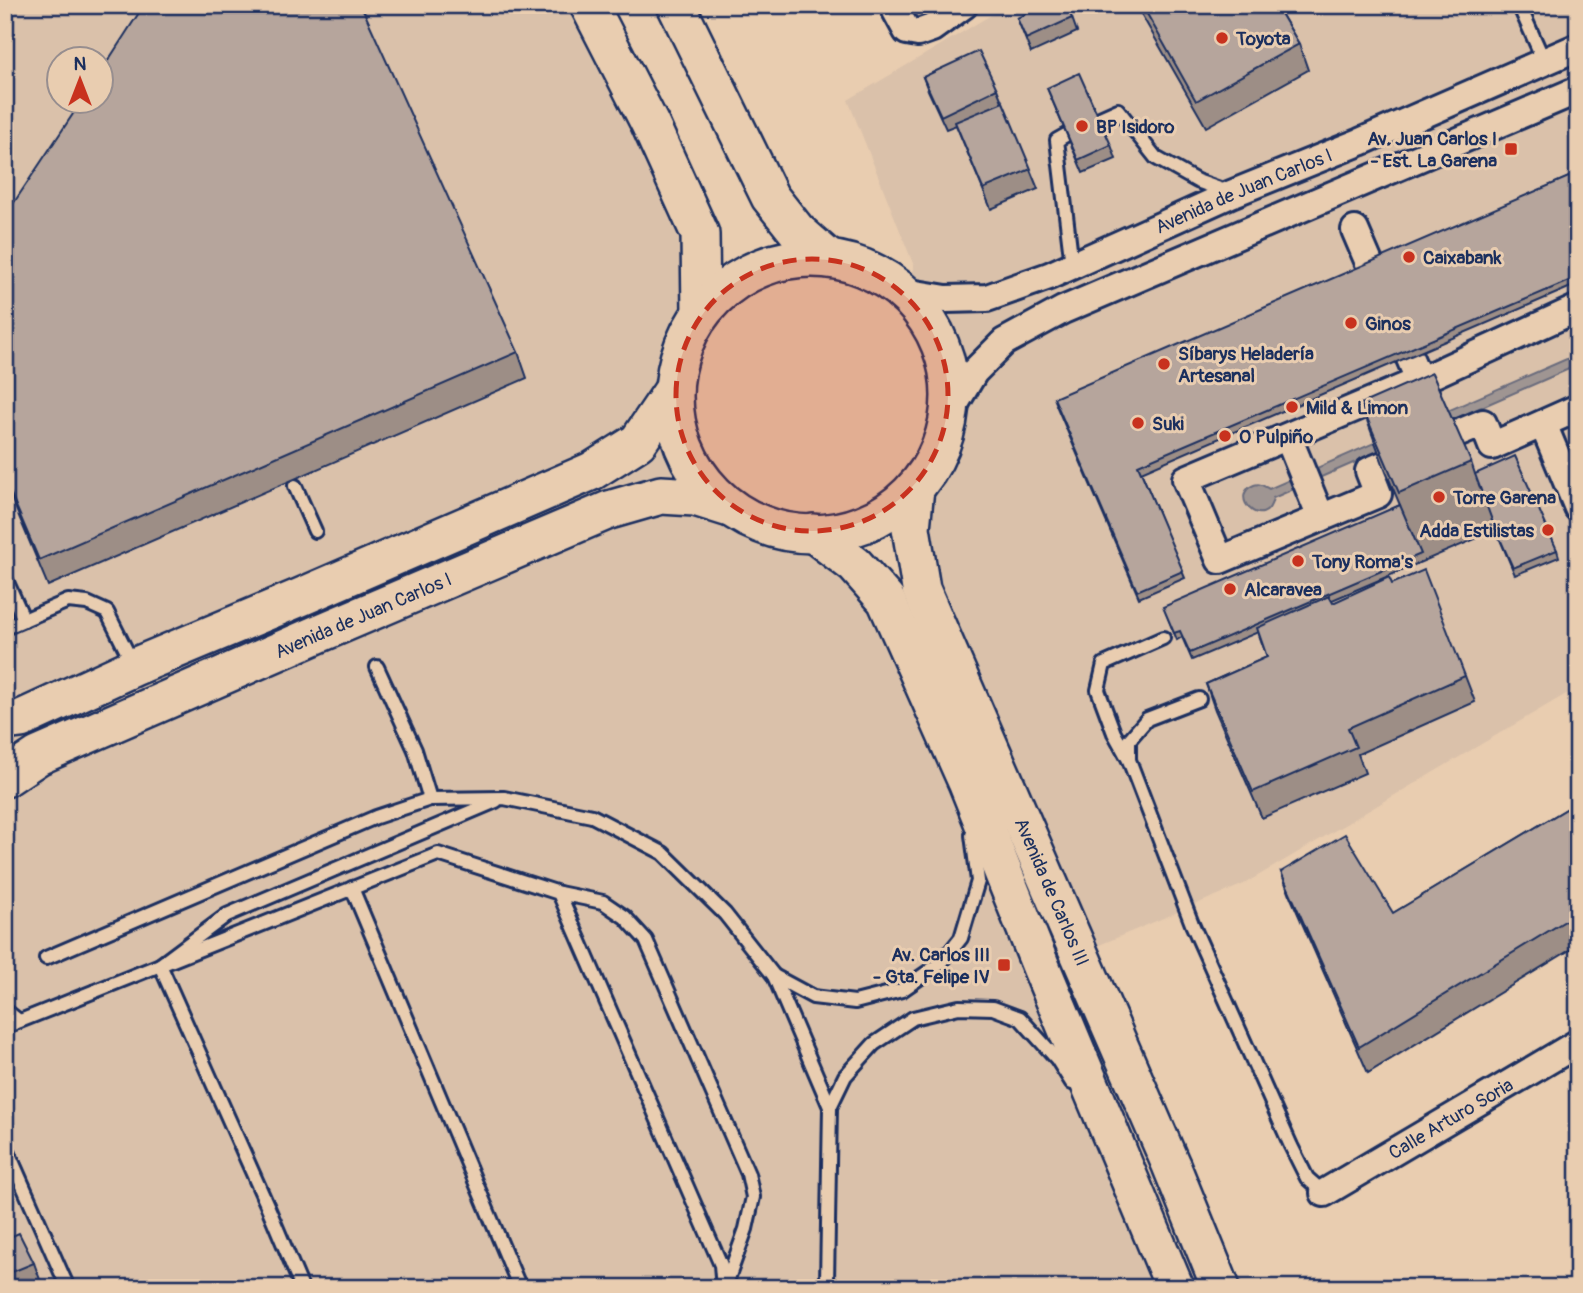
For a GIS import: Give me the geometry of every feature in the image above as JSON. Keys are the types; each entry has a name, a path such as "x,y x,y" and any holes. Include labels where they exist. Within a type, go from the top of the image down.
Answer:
{"street":[{"path":"563,5 650,124"},
{"path":"589,5 650,124 701,234 701,313"},
{"path":"898,5 896,11 906,31 918,33 932,28 964,5"},
{"path":"680,11 770,197 797,231 828,258"},
{"name":"Avenida de Juan Carlos I","path":"904,292 946,299 987,298 1049,276 1231,194 1360,142 1578,47"},
{"name":"Avenida de Juan Carlos I","path":"950,412 974,372 1004,342 1063,310 1578,90"},
{"path":"1355,230 1438,427"},
{"path":"804,258 828,258 849,262 887,279 904,292 920,308 942,347 951,390 946,434 928,472 915,488 893,507 869,522 832,532 792,532 751,520 731,508 697,473 688,457 675,416 676,369 682,347 701,313 717,295 736,280 780,261 804,258"},
{"path":"1578,308 1186,480 1220,560 1378,494 1369,471 1438,427 1483,423 1492,446 1578,408"},
{"path":"5,721 21,719 134,667 592,471 638,442 674,389"},
{"path":"1543,424 1578,508"},
{"path":"1288,437 1321,518"},
{"name":"Avenida de Carlos III","path":"915,488 911,528 921,589 1222,1288"},
{"name":"Avenida de Juan Carlos I","path":"5,778 38,756 609,510 661,495 695,498 731,508"},
{"name":"Avenida de Carlos III","path":"813,533 855,565 886,600 967,782 1175,1288"},
{"name":"Calle Arturo Soria","path":"1324,1193 1578,1042"}],"lane":[{"path":"1519,5 1544,61"},
{"path":"1072,265 1057,140 1082,126 1118,110 1156,158 1197,181 1231,194"},
{"path":"295,486 316,531"},
{"path":"5,578 23,620"},
{"path":"5,628 68,601 87,603 107,612 134,667"},
{"path":"1163,638 1104,664 1098,690 1114,733 1129,760 1192,924 1291,1146 1307,1178 1324,1193"},
{"path":"377,667 415,750 430,799"},
{"path":"1129,760 1129,740 1147,719 1199,699"},
{"path":"774,976 813,997 855,1002 902,990 941,963 961,938 978,881 967,782"},
{"path":"160,965 227,915 504,798"},
{"path":"46,958 376,817 430,799 504,798 592,816 663,853 724,914 774,976 830,1107 825,1288"},
{"path":"5,1027 438,854 559,893 603,902 625,917 646,940 748,1174 753,1197 747,1229 724,1288"},
{"path":"352,888 520,1288"},
{"path":"559,893 721,1265 724,1288"},
{"path":"160,965 302,1288"},
{"path":"830,1107 845,1076 874,1044 913,1018 959,1007 993,1007 1020,1018 1057,1059 1128,1175"},
{"path":"5,1010 19,1021"},
{"path":"5,1144 68,1288"}],"highlighted area":[{"path":"804,258 849,262 904,292 942,347 951,390 946,434 915,488 869,522 813,533 751,519 713,492 680,436 674,389 689,333 717,295 757,269"}],"shaded area":[{"path":"5,5 589,5 700,234 701,313 682,347 674,389 675,416 688,457 713,492 731,508 771,527 813,533 855,565 1175,1288 5,1288"},
{"path":"1008,5 1578,5 1578,687 1244,884 1078,954 952,661 915,488 928,472 946,434 951,390 948,368 932,327 920,308 904,292 914,266 848,100"},
{"path":"1578,354 1578,365 1273,498 1269,508 1263,513 1250,509 1246,503 1246,490 1254,485 1269,489"}],"building":[{"path":"144,5 361,5 518,352 39,560 5,480 5,216 72,116 116,116 116,48"},
{"path":"1044,5 1066,5 1072,18 1026,39 1017,18"},
{"name":"Toyota","path":"1142,5 1276,5 1299,44 1196,101"},
{"path":"979,51 997,89 941,116 923,77"},
{"path":"1079,73 1111,145 1078,160 1047,88"},
{"path":"1003,102 1031,169 983,189 955,122"},
{"path":"1578,173 1578,277 1138,465 1183,571 1137,591 1054,398"},
{"path":"1432,373 1471,462 1399,493 1361,404"},
{"path":"1515,456 1557,550 1513,568 1475,474"},
{"path":"1400,505 1421,554 1190,653 1180,631 1174,633 1163,607"},
{"path":"1424,570 1465,676 1348,728 1356,747 1253,792 1206,684 1267,657 1257,628 1329,596 1333,603 1389,577 1392,584"},
{"path":"1578,802 1578,913 1359,1047 1281,872 1345,834 1393,913"},
{"path":"19,1233 34,1263 7,1274 13,1288 5,1288 5,1239"}],"place":[{"name":"Toyota","path":"1222,38"},
{"name":"BP Isidoro","path":"1082,126"},
{"name":"Av. Juan Carlos I - Est. La Garena","path":"1511,149"},
{"name":"Caixabank","path":"1409,257"},
{"name":"Ginos","path":"1351,323"},
{"name":"Síbarys Heladería Artesanal","path":"1164,364"},
{"name":"Mild & Limon","path":"1292,407"},
{"name":"Suki","path":"1138,423"},
{"name":"O Pulpiño","path":"1225,436"},
{"name":"Torre Garena","path":"1439,497"},
{"name":"Adda Estilistas","path":"1548,530"},
{"name":"Tony Roma's","path":"1298,561"},
{"name":"Alcaravea","path":"1230,589"},
{"name":"Av. Carlos III - Gta. Felipe IV","path":"1004,965"}]}
